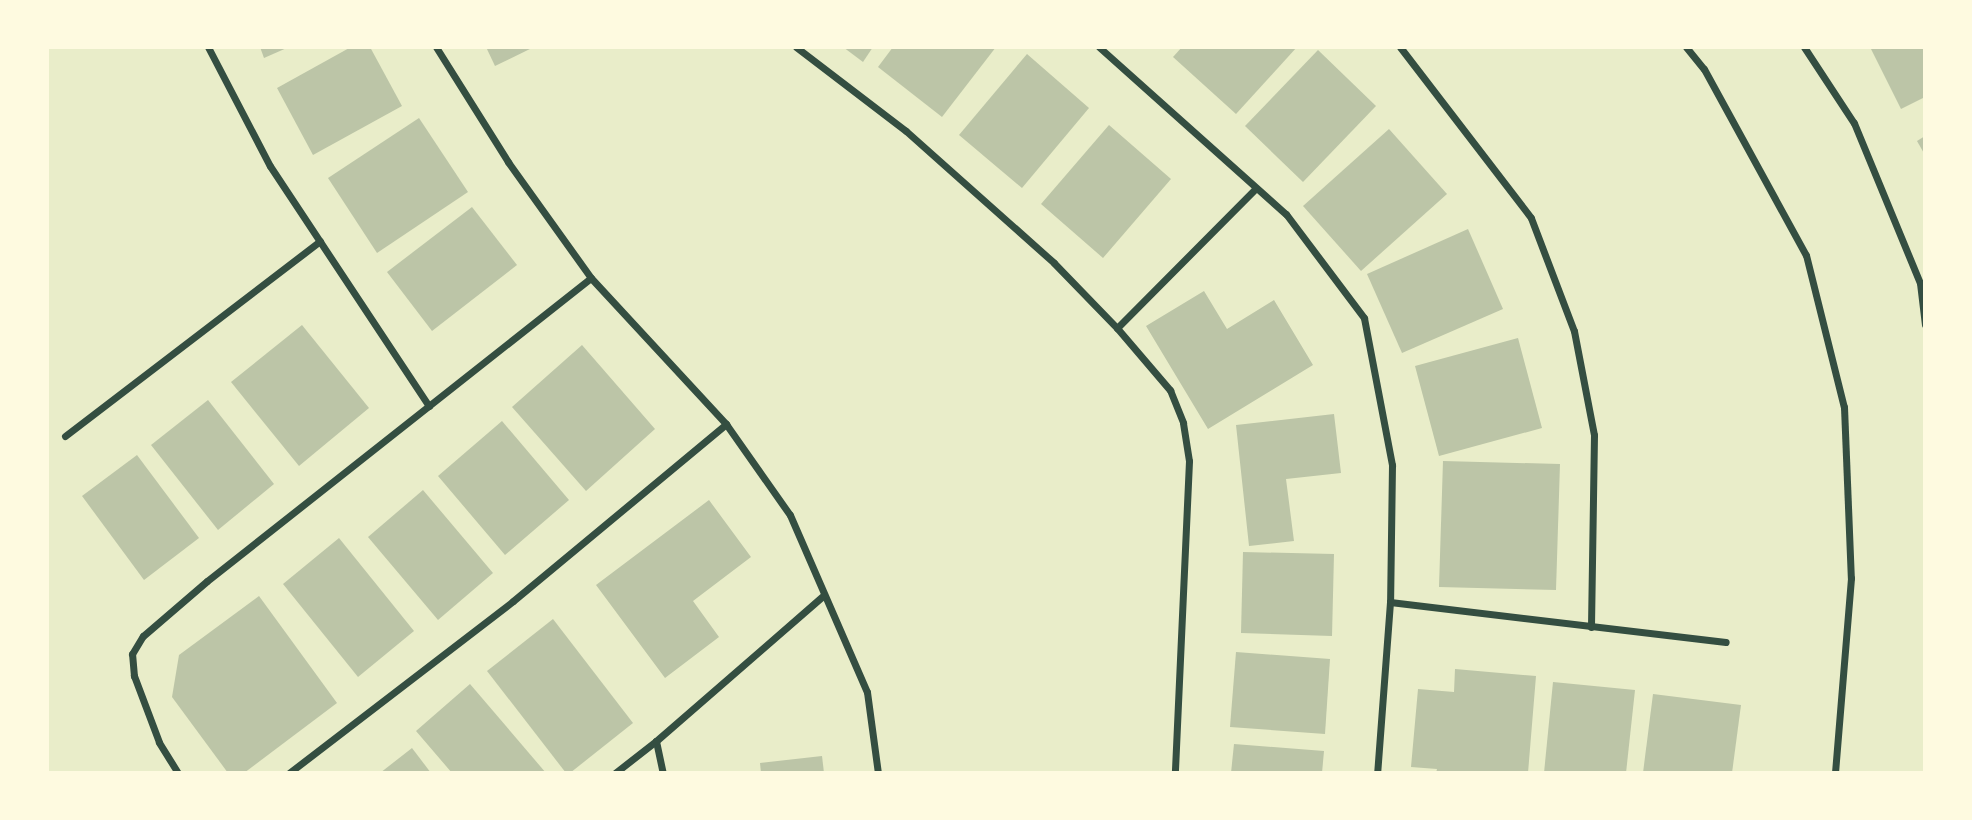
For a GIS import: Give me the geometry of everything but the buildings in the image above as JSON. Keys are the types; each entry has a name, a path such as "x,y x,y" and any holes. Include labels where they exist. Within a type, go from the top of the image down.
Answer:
{"street":[{"path":"208,47 270,166 429,406"},
{"path":"436,47 508,162 591,278 726,424 790,515 867,692 878,773"},
{"path":"796,47 906,131 1054,263 1117,328 1170,390 1183,423 1189,461 1175,773"},
{"path":"1099,47 1286,214 1364,318 1392,465 1390,601 1377,773"},
{"path":"1400,47 1531,218 1574,331 1594,435 1591,627"},
{"path":"1686,47 1704,69 1806,255 1844,407 1851,578 1835,773"},
{"path":"1804,47 1854,123 1920,283 1925,325"},
{"path":"1117,328 1256,188"},
{"path":"65,436 320,241"},
{"path":"178,773 159,742 134,676 132,654 143,636 207,581 591,278"},
{"path":"289,773 513,601 726,424"},
{"path":"615,773 656,741 823,596"},
{"path":"1390,601 1726,642"},
{"path":"656,741 663,773"}]}
